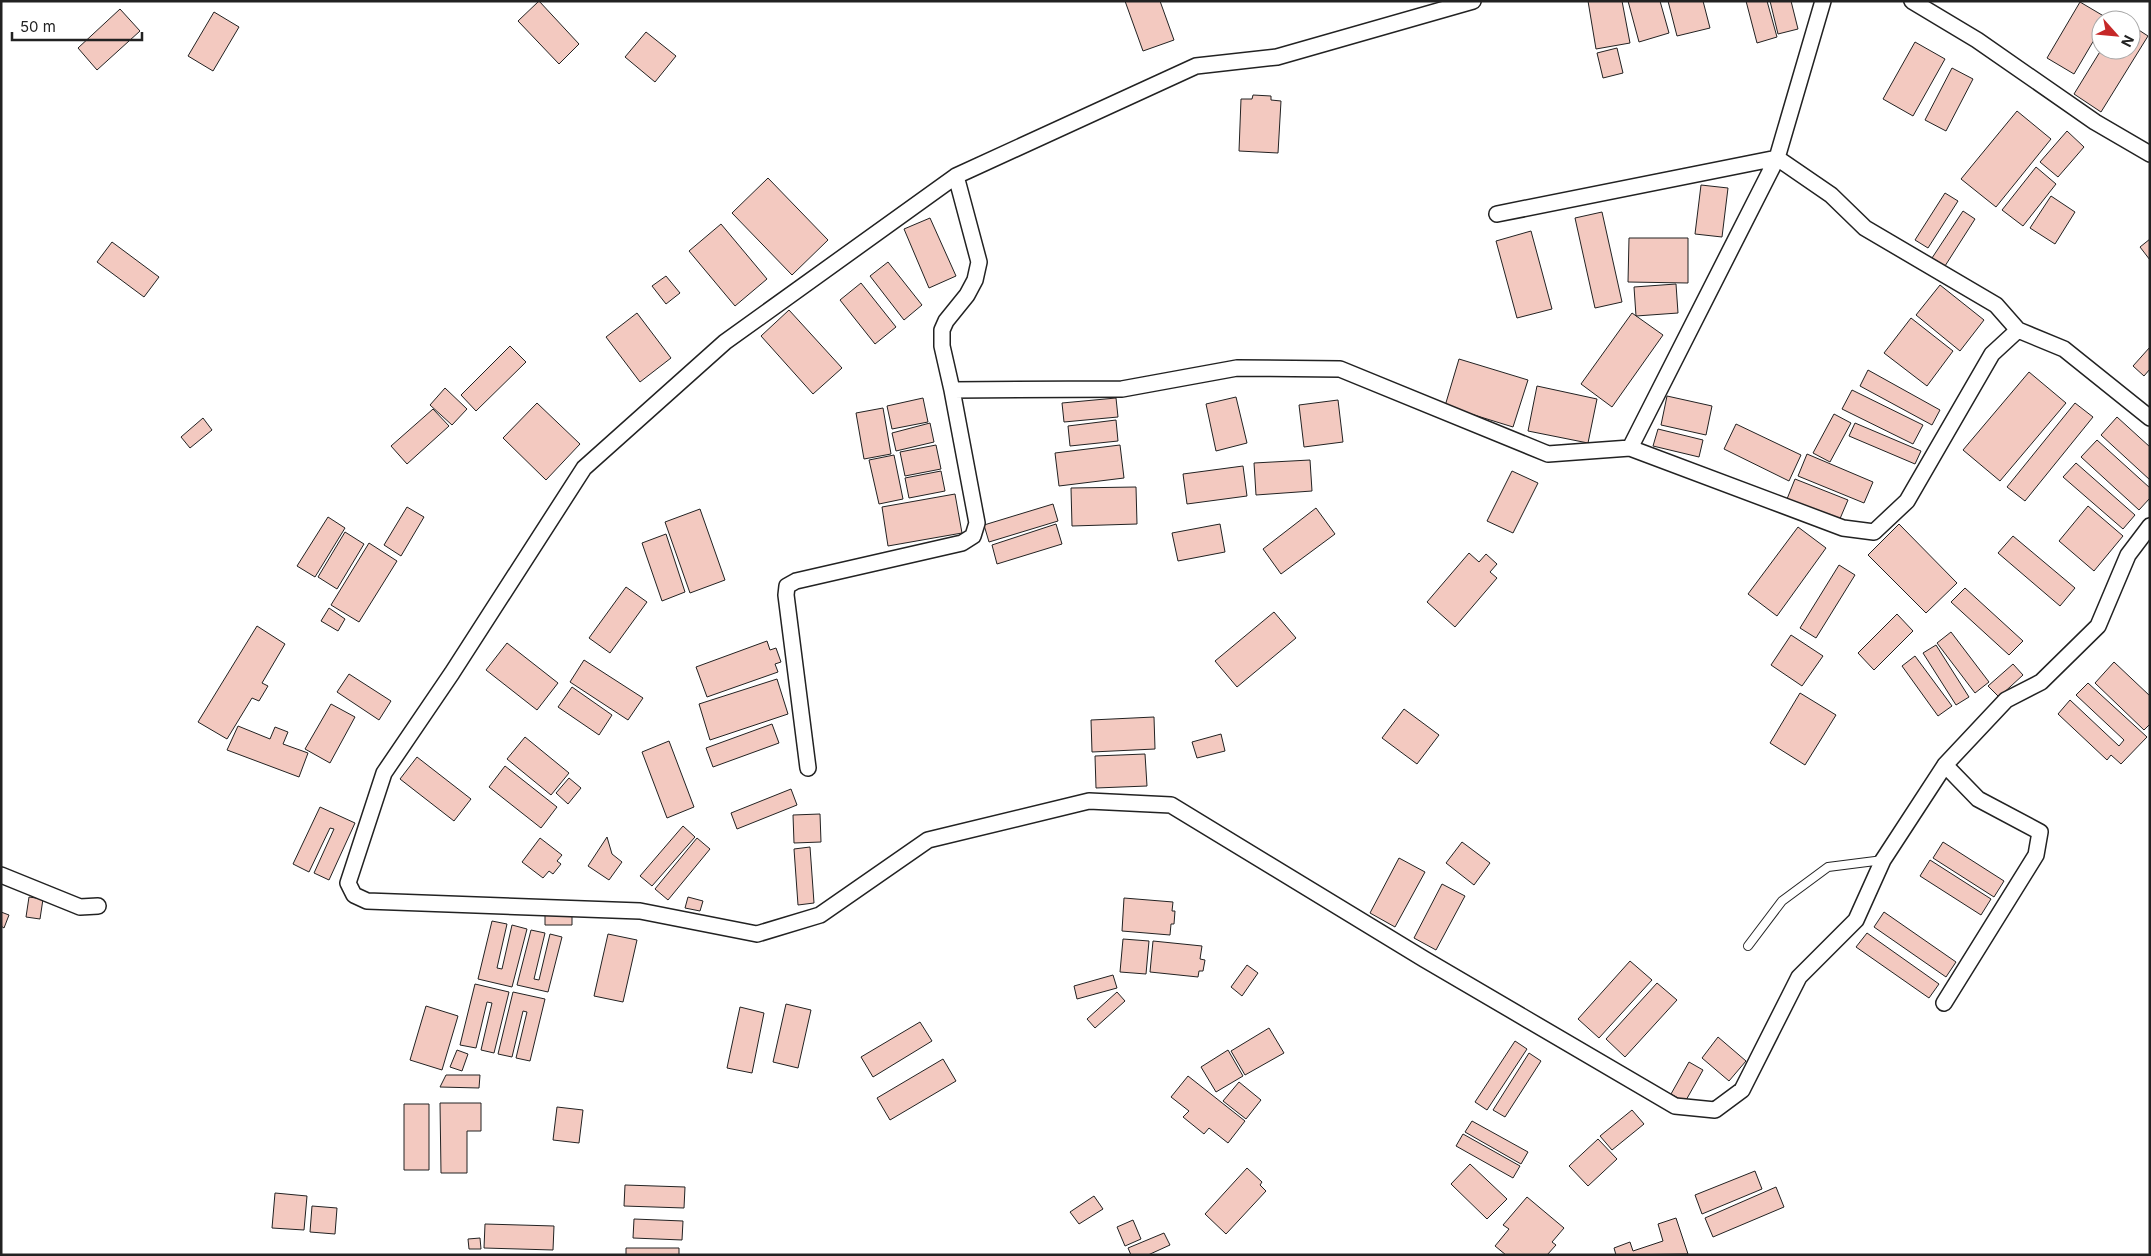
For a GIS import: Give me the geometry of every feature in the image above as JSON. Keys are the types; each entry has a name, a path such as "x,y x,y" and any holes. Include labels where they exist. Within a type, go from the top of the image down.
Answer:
{"street":[{"path":"1473,1 1278,57 1196,66 956,176 725,342 584,468 452,673 384,773 348,883 354,895 368,902 640,911 757,934 820,914 928,840 1089,801 1171,805 1424,959 1675,1106 1715,1110 1742,1090 1799,977 1856,920 1883,860 1945,765 2006,700 2041,682 2098,626 2128,555 2150,526"},
{"path":"1630,448 1777,158 1823,1"},
{"path":"1912,1 1977,40 2095,122 2150,154"},
{"path":"1498,214 1777,158 1831,195 1865,228 1996,305 2018,330 2064,350 2150,418"},
{"path":"808,768 786,586 796,582 962,543 973,536 977,523 942,346 942,330 946,321 967,296 975,280 979,262 956,176"},
{"path":"952,390 1122,389 1237,368 1340,369 1548,454 1630,448 1843,528 1874,532 1907,501 1992,354 2018,330"},
{"path":"1944,1002 2036,855 2040,832 1978,799 1945,765"},
{"path":"1,875 80,907 98,906"}],"lane":[{"path":"1748,946 1782,901 1828,867 1883,860"}],"building":[{"path":"539,1 579,44 559,64 518,21"},
{"path":"1125,1 1160,1 1174,40 1143,51"},
{"path":"1588,1 1622,1 1630,43 1596,49"},
{"path":"1628,1 1660,1 1669,33 1639,42"},
{"path":"1668,1 1703,1 1710,28 1677,36"},
{"path":"1746,1 1767,1 1777,37 1757,43"},
{"path":"1770,1 1791,1 1798,29 1778,34"},
{"path":"2080,2 2094,10 2091,10 2091,45 2074,74 2047,58"},
{"path":"120,9 140,31 97,70 78,48"},
{"path":"214,12 239,27 213,71 188,56"},
{"path":"2141,31 2148,36 2141,47"},
{"path":"646,32 676,56 655,82 625,57"},
{"path":"1915,42 1945,59 1913,116 1883,99"},
{"path":"1617,48 1623,73 1603,78 1597,53"},
{"path":"2095,60 2133,60 2101,112 2074,94"},
{"path":"1952,68 1973,79 1946,131 1925,120"},
{"path":"1253,95 1271,96 1271,100 1281,101 1278,153 1239,151 1241,99 1252,99"},
{"path":"2017,111 2051,139 1996,207 1961,179"},
{"path":"2067,131 2084,147 2058,177 2040,162"},
{"path":"2036,167 2056,184 2023,226 2002,210"},
{"path":"768,178 828,240 792,275 732,213"},
{"path":"1701,185 1728,188 1722,237 1695,234"},
{"path":"1945,193 1958,201 1928,248 1915,240"},
{"path":"2051,196 2075,212 2055,244 2030,228"},
{"path":"1963,211 1975,219 1945,266 1932,258"},
{"path":"1602,212 1622,302 1595,308 1575,218"},
{"path":"930,218 956,276 929,288 904,229"},
{"path":"721,224 767,279 735,306 689,251"},
{"path":"1531,231 1552,309 1517,318 1496,241"},
{"path":"1629,238 1688,238 1688,283 1628,282"},
{"path":"2150,239 2150,260 2140,247"},
{"path":"112,242 159,277 144,297 97,262"},
{"path":"888,262 922,305 904,320 870,276"},
{"path":"666,276 680,293 666,304 652,286"},
{"path":"861,283 896,327 875,344 840,300"},
{"path":"1676,284 1678,313 1636,316 1634,287"},
{"path":"1940,285 1984,320 1960,351 1916,315"},
{"path":"789,310 842,368 813,394 761,336"},
{"path":"637,313 671,358 640,382 606,337"},
{"path":"1632,313 1663,335 1612,407 1581,384"},
{"path":"1911,318 1953,351 1927,386 1884,353"},
{"path":"510,346 526,362 476,411 461,395"},
{"path":"2150,347 2150,369 2144,376 2133,366"},
{"path":"1459,359 1528,380 1513,427 1445,406"},
{"path":"1868,370 1940,410 1932,425 1860,386"},
{"path":"2029,372 2066,403 2000,481 1963,450"},
{"path":"1537,386 1597,399 1588,443 1528,431"},
{"path":"445,388 467,409 452,425 430,405"},
{"path":"1852,390 1923,425 1913,444 1842,409"},
{"path":"1667,396 1712,406 1706,435 1661,425"},
{"path":"1236,397 1247,443 1216,451 1206,404"},
{"path":"923,398 928,422 892,429 887,406"},
{"path":"1116,398 1118,417 1064,422 1062,403"},
{"path":"1338,400 1343,442 1304,447 1299,405"},
{"path":"537,403 580,444 546,480 503,438"},
{"path":"2075,403 2093,417 2025,501 2007,487"},
{"path":"883,408 891,454 864,459 856,413"},
{"path":"433,409 449,426 407,464 391,446"},
{"path":"1834,414 1851,423 1830,462 1813,453"},
{"path":"2117,417 2150,447 2150,480 2101,435"},
{"path":"203,418 212,430 190,448 181,437"},
{"path":"1116,420 1118,441 1070,446 1068,426"},
{"path":"930,423 934,442 896,451 892,433"},
{"path":"1855,423 1921,451 1915,464 1849,436"},
{"path":"1736,424 1801,455 1789,481 1724,449"},
{"path":"1658,429 1703,440 1699,457 1653,446"},
{"path":"2097,440 2150,488 2150,498 2139,510 2081,457"},
{"path":"936,445 941,469 905,476 900,452"},
{"path":"1120,445 1124,478 1059,486 1055,453"},
{"path":"1807,454 1873,482 1864,503 1798,476"},
{"path":"894,455 903,499 879,504 869,460"},
{"path":"1310,460 1312,491 1256,495 1254,463"},
{"path":"2076,463 2135,515 2123,529 2063,477"},
{"path":"1243,466 1247,496 1187,504 1183,474"},
{"path":"941,471 945,491 909,498 905,478"},
{"path":"1512,471 1538,483 1513,533 1487,521"},
{"path":"1795,479 1848,500 1839,521 1787,499"},
{"path":"1136,487 1137,524 1072,526 1071,488"},
{"path":"955,494 962,533 888,546 882,507"},
{"path":"1053,504 1058,521 989,542 984,525"},
{"path":"2088,506 2123,536 2094,571 2059,541"},
{"path":"407,507 424,517 401,556 384,545"},
{"path":"1316,508 1335,534 1281,574 1263,549"},
{"path":"700,509 725,580 690,593 665,522"},
{"path":"328,517 345,528 315,577 297,566"},
{"path":"1056,524 1062,544 997,564 992,545"},
{"path":"1220,524 1225,552 1178,561 1172,533"},
{"path":"1899,524 1957,583 1926,613 1868,555"},
{"path":"1798,527 1826,548 1777,616 1748,594"},
{"path":"345,532 364,544 337,589 318,577"},
{"path":"666,534 685,592 662,601 642,543"},
{"path":"2013,536 2075,588 2060,606 1998,553"},
{"path":"369,543 397,561 359,622 331,605"},
{"path":"1469,553 1479,562 1486,554 1497,564 1490,572 1497,578 1455,627 1427,602"},
{"path":"1839,565 1855,575 1816,638 1800,628"},
{"path":"626,587 647,602 610,653 589,638"},
{"path":"1965,588 2023,641 2009,655 1951,602"},
{"path":"329,608 345,619 338,631 321,621"},
{"path":"1274,612 1296,638 1237,687 1215,661"},
{"path":"1897,614 1913,631 1874,670 1858,653"},
{"path":"257,626 285,644 262,683 268,686 259,701 252,698 227,739 198,722"},
{"path":"1951,632 1989,682 1975,693 1937,643"},
{"path":"1791,635 1823,656 1802,686 1771,665"},
{"path":"767,641 770,650 776,648 781,662 775,664 778,672 707,697 696,667"},
{"path":"507,643 558,683 537,710 486,670"},
{"path":"1936,645 1969,697 1956,705 1923,653"},
{"path":"1915,656 1952,706 1938,716 1902,666"},
{"path":"584,660 643,698 628,720 570,682"},
{"path":"2114,662 2150,696 2150,724 2144,730 2095,683"},
{"path":"2013,664 2023,675 1999,697 1988,686"},
{"path":"349,674 391,701 379,720 337,692"},
{"path":"777,679 788,714 710,740 699,704"},
{"path":"2088,683 2147,737 2121,764 2111,755 2107,760 2058,714 2070,700 2119,746 2124,740 2076,695"},
{"path":"572,687 612,715 599,735 558,707"},
{"path":"1800,693 1836,715 1805,765 1770,743"},
{"path":"331,704 355,717 330,763 305,749"},
{"path":"1404,709 1439,735 1417,764 1382,738"},
{"path":"1154,717 1155,749 1092,752 1091,720"},
{"path":"772,724 779,743 713,767 706,748"},
{"path":"238,726 270,739 275,727 288,732 283,744 308,753 299,777 227,750"},
{"path":"1221,734 1225,751 1197,758 1192,742"},
{"path":"525,737 569,773 551,795 507,759"},
{"path":"669,741 694,807 667,818 642,752"},
{"path":"1145,754 1147,786 1096,788 1095,756"},
{"path":"417,757 471,799 454,821 400,779"},
{"path":"505,766 557,807 541,828 489,787"},
{"path":"569,778 581,788 568,804 556,793"},
{"path":"791,789 797,805 737,829 731,813"},
{"path":"320,807 355,823 329,880 314,873 334,829 330,828 309,872 293,864"},
{"path":"820,814 821,842 794,843 793,815"},
{"path":"683,826 695,837 652,886 640,876"},
{"path":"607,837 612,854 622,862 609,880 588,866"},
{"path":"540,838 562,855 557,861 561,864 553,874 549,871 543,878 522,862"},
{"path":"697,838 710,849 668,900 655,889"},
{"path":"1462,842 1490,863 1474,885 1446,863"},
{"path":"1943,842 2004,881 1994,897 1933,858"},
{"path":"810,847 814,903 798,905 794,849"},
{"path":"1399,858 1425,872 1395,927 1370,913"},
{"path":"1930,860 1991,899 1981,915 1920,876"},
{"path":"1442,884 1465,896 1436,950 1414,938"},
{"path":"29,897 43,899 40,919 26,917"},
{"path":"688,897 703,901 700,911 685,908"},
{"path":"1124,898 1173,902 1172,911 1175,911 1174,924 1171,924 1170,935 1122,931"},
{"path":"1,912 9,915 4,928 1,926"},
{"path":"545,912 572,912 572,925 545,925"},
{"path":"1884,912 1956,962 1946,977 1874,927"},
{"path":"492,921 507,924 497,968 502,969 512,925 527,929 512,987 478,979"},
{"path":"531,930 545,933 534,979 539,980 550,934 562,937 548,992 517,985"},
{"path":"1867,933 1939,984 1929,998 1856,947"},
{"path":"608,934 637,940 623,1002 594,996"},
{"path":"1123,939 1149,941 1146,974 1120,972"},
{"path":"1153,941 1202,946 1200,959 1205,960 1203,971 1199,971 1198,977 1150,972"},
{"path":"1630,961 1652,980 1599,1038 1578,1019"},
{"path":"1247,965 1258,973 1242,996 1231,987"},
{"path":"1113,975 1117,988 1077,999 1074,986"},
{"path":"1657,983 1677,1000 1625,1057 1606,1039"},
{"path":"475,984 509,992 494,1053 481,1050 492,1003 487,1002 476,1048 460,1045"},
{"path":"513,992 545,999 530,1061 516,1058 527,1012 523,1011 512,1057 498,1054"},
{"path":"1117,992 1125,1001 1095,1028 1087,1019"},
{"path":"786,1004 811,1010 798,1068 773,1062"},
{"path":"426,1006 458,1016 442,1070 410,1060"},
{"path":"740,1007 764,1013 752,1073 727,1068"},
{"path":"920,1022 932,1041 873,1077 861,1057"},
{"path":"1269,1028 1284,1053 1245,1075 1231,1051"},
{"path":"1718,1037 1746,1061 1729,1081 1702,1058"},
{"path":"1515,1041 1527,1049 1487,1110 1475,1102"},
{"path":"457,1050 468,1054 462,1071 450,1067"},
{"path":"1228,1050 1243,1076 1216,1092 1201,1067"},
{"path":"1529,1053 1541,1061 1505,1117 1493,1110"},
{"path":"943,1059 956,1081 890,1120 877,1098"},
{"path":"1689,1062 1703,1070 1685,1102 1671,1094"},
{"path":"446,1075 480,1075 479,1088 440,1087"},
{"path":"1188,1076 1245,1121 1228,1143 1209,1128 1204,1134 1183,1117 1189,1111 1171,1097"},
{"path":"1239,1082 1261,1100 1246,1119 1223,1101"},
{"path":"440,1103 481,1103 481,1131 467,1131 467,1173 441,1173"},
{"path":"404,1104 429,1104 429,1170 404,1170"},
{"path":"557,1107 583,1110 579,1143 553,1140"},
{"path":"1632,1110 1644,1124 1612,1150 1600,1136"},
{"path":"1472,1121 1528,1152 1521,1164 1465,1132"},
{"path":"1463,1134 1520,1166 1513,1178 1456,1146"},
{"path":"1598,1139 1617,1159 1588,1186 1569,1166"},
{"path":"1470,1164 1507,1199 1487,1219 1451,1184"},
{"path":"1247,1168 1262,1182 1260,1185 1266,1191 1226,1234 1205,1214"},
{"path":"1755,1171 1762,1189 1702,1214 1695,1195"},
{"path":"625,1185 685,1187 684,1208 624,1206"},
{"path":"1776,1187 1784,1207 1713,1237 1705,1218"},
{"path":"275,1193 307,1196 304,1230 272,1228"},
{"path":"1094,1196 1103,1209 1079,1224 1070,1212"},
{"path":"1527,1197 1564,1228 1552,1242 1556,1245 1547,1255 1506,1255 1495,1246 1509,1229 1503,1225"},
{"path":"312,1206 337,1208 335,1234 310,1232"},
{"path":"1676,1218 1688,1254 1616,1255 1614,1248 1630,1242 1633,1251 1663,1241 1658,1224"},
{"path":"634,1219 683,1221 682,1240 633,1238"},
{"path":"1133,1220 1141,1239 1125,1246 1117,1227"},
{"path":"485,1224 554,1226 553,1250 484,1248"},
{"path":"1164,1233 1170,1245 1148,1255 1131,1255 1128,1248"},
{"path":"480,1238 481,1249 469,1249 468,1239"},
{"path":"626,1248 679,1248 679,1255 626,1255"}]}
